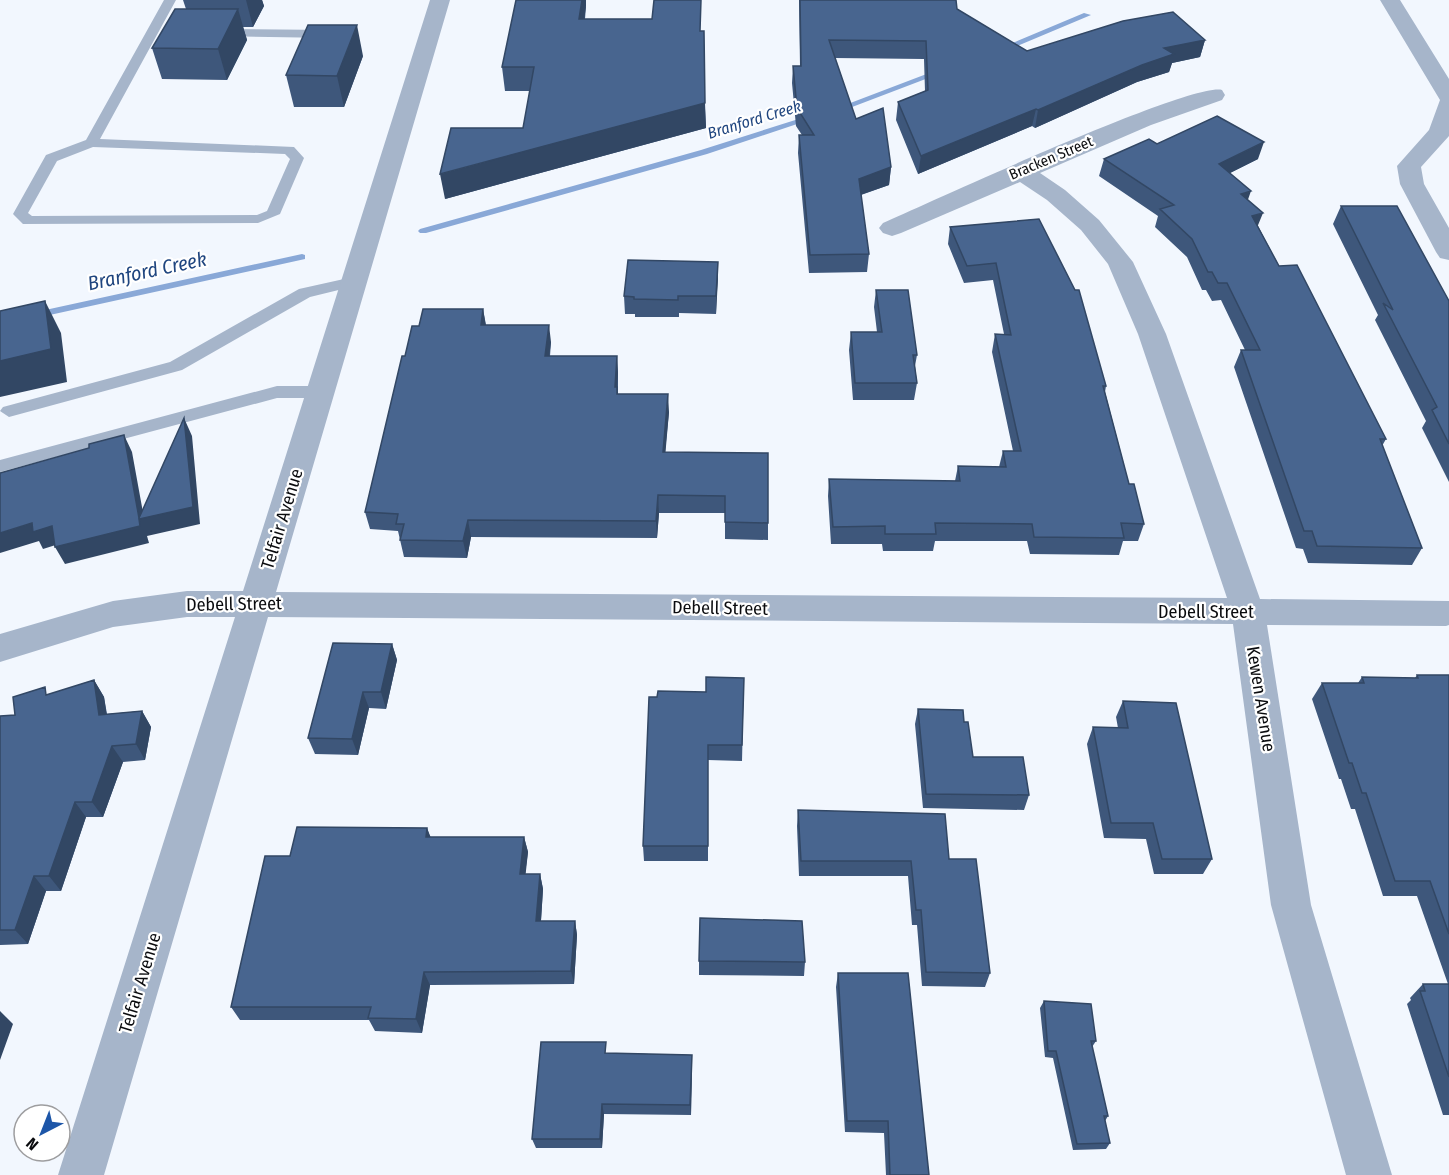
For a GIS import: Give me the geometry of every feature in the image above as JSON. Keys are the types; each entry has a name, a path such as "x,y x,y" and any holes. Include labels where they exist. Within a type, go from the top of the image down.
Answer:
{"street":[{"name":"Telfair Avenue","path":"81,1175 440,0"},
{"path":"1390,0 1449,97"},
{"name":"Bracken Street","path":"892,228 1143,120 1214,95"},
{"path":"1449,103 1444,134 1409,166 1412,184 1449,252"},
{"name":"Kewen Avenue","path":"1021,171 1056,195 1090,225 1120,262 1152,334 1248,612 1291,905 1369,1175"},
{"name":"Debell Street","path":"0,648 113,615 155,607 256,603 1446,613"}],"lane":[{"path":"92,143 289,150 297,158 273,214 267,218 28,221 20,214 51,158 92,143 159,33 170,0"},
{"path":"200,33 340,34"},
{"path":"9,411 176,366 305,292 353,282"},
{"path":"0,466 277,392 320,392"}],"building":[{"path":"516,0 582,0 579,19 652,19 654,0 701,0 700,31 704,31 705,103 440,174 451,128 523,128 534,67 502,67"},
{"path":"800,0 956,0 957,9 1027,51 1123,21 1173,12 1205,40 1164,48 1174,54 921,156 898,102 928,90 926,41 829,40 856,119 883,108 891,167 859,179 869,254 810,255 799,135 814,135 797,108 793,66 801,66"},
{"path":"175,9 238,9 218,49 152,48"},
{"path":"308,25 357,25 337,76 286,75"},
{"path":"1217,116 1264,142 1219,164 1251,191 1241,194 1263,213 1252,216 1279,266 1297,265 1386,439 1380,439 1422,548 1317,546 1312,531 1304,531 1241,350 1260,350 1227,283 1218,283 1212,272 1208,272 1192,239 1160,209 1174,205 1104,159 1149,139 1157,144"},
{"path":"1341,206 1397,206 1449,301 1449,444 1432,410 1437,407 1383,303 1393,310"},
{"path":"1039,219 1075,290 1079,290 1106,386 1103,386 1129,484 1134,484 1144,524 1121,523 1124,538 1034,537 1032,524 935,523 936,534 885,534 885,526 833,527 829,479 960,481 958,466 1006,467 1003,451 1021,451 995,334 1011,335 996,263 967,266 950,227"},
{"path":"628,260 718,262 716,296 678,296 678,300 634,299 634,297 624,296"},
{"path":"876,290 908,290 917,355 913,355 917,383 855,383 851,332 882,332"},
{"path":"45,301 51,349 0,361 0,311"},
{"path":"423,309 483,309 481,325 549,325 545,356 617,356 615,387 617,387 617,394 668,394 663,452 768,453 768,523 725,522 725,496 658,495 656,521 468,520 463,541 400,540 404,524 396,524 398,514 365,512 402,356 405,356 412,326 419,326"},
{"path":"184,418 193,507 139,519 140,526 55,547 52,526 33,532 32,523 0,533 0,473 89,448 89,444 124,435 139,518"},
{"path":"333,643 392,644 381,692 363,692 352,739 308,738"},
{"path":"1417,675 1449,675 1449,934 1430,881 1395,881 1366,793 1362,793 1352,763 1349,763 1322,683 1364,683 1362,677 1418,678"},
{"path":"706,677 744,678 742,745 708,745 708,846 643,846 649,697 657,697 658,691 706,692"},
{"path":"94,680 99,715 142,711 136,744 112,746 92,802 75,802 49,876 34,876 15,930 0,930 0,716 15,715 13,697 45,687 46,695"},
{"path":"1123,701 1176,703 1212,859 1162,859 1153,823 1111,823 1093,727 1128,728"},
{"path":"918,709 963,710 964,722 968,722 973,757 1023,757 1029,795 926,794"},
{"path":"798,810 945,814 949,859 976,859 990,973 926,972 921,910 916,910 911,861 801,861"},
{"path":"297,827 427,828 426,837 524,837 520,874 540,874 536,921 575,921 571,971 424,972 416,1019 368,1018 371,1007 231,1007 265,856 290,856"},
{"path":"700,918 802,921 805,962 699,961"},
{"path":"838,973 908,973 929,1175 890,1175 888,1121 847,1121"},
{"path":"1423,984 1449,984 1449,1077 1420,991 1425,991"},
{"path":"1044,1001 1091,1004 1096,1041 1091,1041 1108,1116 1104,1116 1110,1143 1077,1144 1056,1051 1048,1051"},
{"path":"541,1042 606,1042 605,1053 692,1055 690,1105 602,1104 600,1139 532,1139"}],"waterway":[{"name":"Branford Creek","path":"1002,49 1087,15"},
{"name":"Branford Creek","path":"836,110 940,72"},
{"name":"Branford Creek","path":"423,231 704,152 811,118"},
{"name":"Branford Creek","path":"36,315 302,257"}]}
